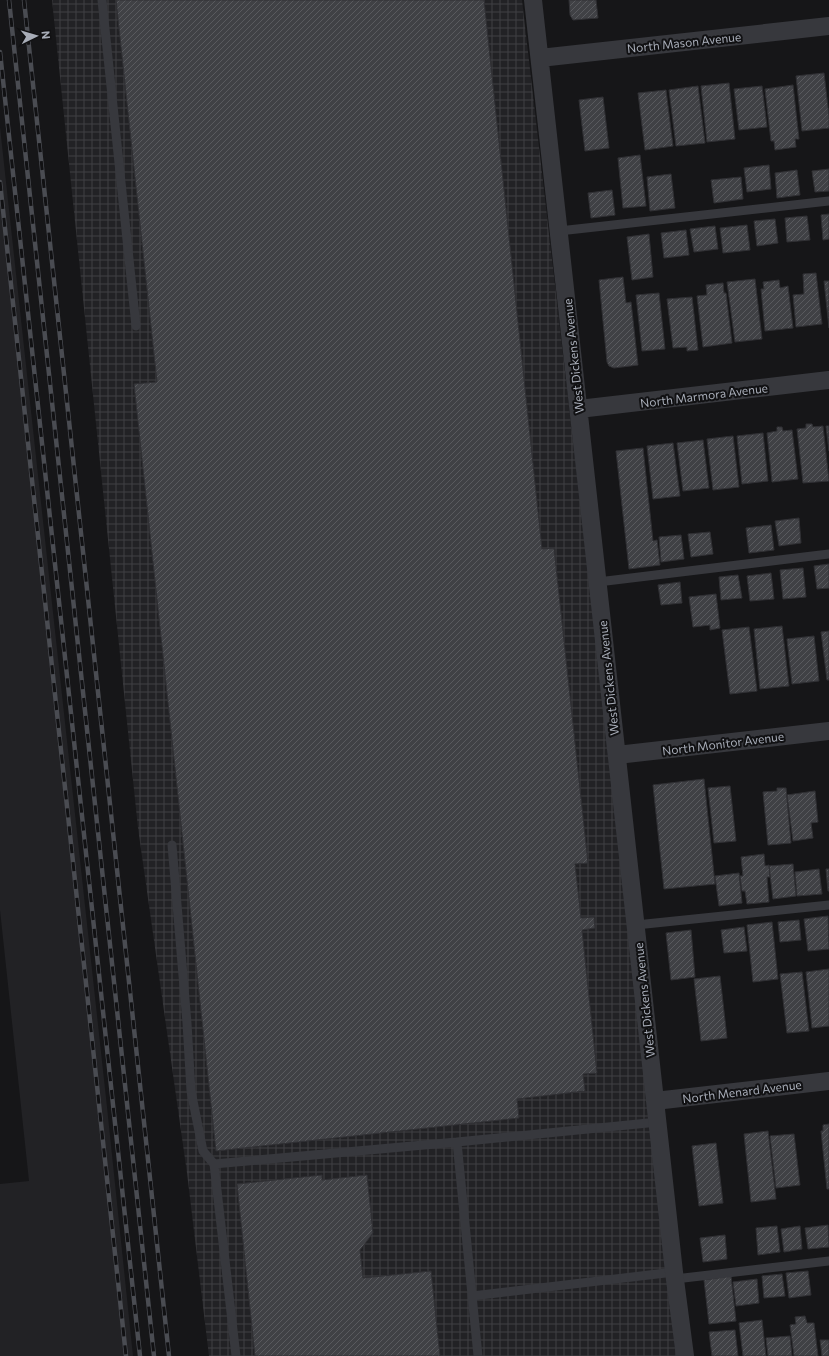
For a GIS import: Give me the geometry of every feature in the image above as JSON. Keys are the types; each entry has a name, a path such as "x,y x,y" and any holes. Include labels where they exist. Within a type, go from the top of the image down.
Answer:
{"street":[{"name":"West Dickens Avenue","path":"533,0 685,1356"},
{"name":"North Mason Avenue","path":"540,58 829,26"},
{"name":"North Marmora Avenue","path":"579,409 829,380"},
{"name":"North Monitor Avenue","path":"617,755 829,731"},
{"name":"North Menard Avenue","path":"656,1101 829,1081"}],"lane":[{"path":"102,0 136,326"},
{"path":"558,231 829,201"},
{"path":"598,582 829,554"},
{"path":"172,845 187,1022 191,1091 203,1151 214,1164 236,1356"},
{"path":"636,926 829,905"},
{"path":"214,1164 658,1122"},
{"path":"457,1142 478,1356"},
{"path":"472,1296 829,1261"}],"shaded area":[{"path":"52,0 522,0 679,1356 209,1356 187,1173 138,828"},
{"path":"0,127 133,1356 0,1356 0,1184 29,1181 0,910"}],"building":[{"path":"116,0 484,0 542,549 554,548 588,863 575,864 581,918 594,917 595,928 582,930 597,1073 583,1074 585,1091 517,1099 519,1118 216,1151 134,384 157,382"},
{"path":"569,0 596,0 598,18 573,20 570,15"},
{"path":"824,73 829,128 802,131 796,76"},
{"path":"729,83 735,139 707,142 701,86"},
{"path":"793,85 799,139 795,139 796,147 775,150 774,141 771,141 765,89"},
{"path":"698,86 705,143 676,146 669,90"},
{"path":"762,86 767,127 739,130 734,89"},
{"path":"666,90 673,146 645,150 638,93"},
{"path":"603,97 609,148 585,151 579,100"},
{"path":"640,155 646,206 623,208 618,158"},
{"path":"769,165 771,189 747,192 744,168"},
{"path":"829,169 829,191 815,192 812,171"},
{"path":"797,170 800,195 777,198 775,173"},
{"path":"671,174 675,208 650,211 647,177"},
{"path":"741,177 743,199 714,203 711,180"},
{"path":"612,190 615,215 591,218 588,193"},
{"path":"829,214 829,239 823,240 821,215"},
{"path":"807,216 810,240 787,242 785,218"},
{"path":"775,219 778,243 757,246 754,221"},
{"path":"747,225 750,250 723,253 720,228"},
{"path":"715,226 718,249 694,252 690,229"},
{"path":"686,230 689,255 664,258 661,233"},
{"path":"649,234 653,277 632,280 627,237"},
{"path":"816,273 822,324 796,327 793,295 804,294 803,274"},
{"path":"623,277 626,303 631,302 638,365 614,368 609,366 607,362 599,280"},
{"path":"755,279 762,339 735,342 727,282"},
{"path":"779,280 780,288 788,286 793,328 765,331 761,289 764,289 763,282"},
{"path":"824,281 829,281 829,328"},
{"path":"723,283 724,293 726,293 732,343 703,347 697,296 707,295 706,285"},
{"path":"659,293 665,349 642,351 636,295"},
{"path":"692,297 698,350 687,351 687,347 673,348 667,299"},
{"path":"806,424 812,424 813,427 823,426 829,481 803,483 797,429 806,428"},
{"path":"826,426 829,426 829,451"},
{"path":"777,427 782,427 783,431 792,430 798,479 772,482 767,433 777,431"},
{"path":"763,433 768,481 742,484 737,436"},
{"path":"733,436 739,487 713,490 707,439"},
{"path":"703,440 709,488 683,491 677,443"},
{"path":"673,443 680,496 653,499 647,446"},
{"path":"643,448 653,541 657,540 660,565 629,569 616,451"},
{"path":"799,518 801,543 779,546 775,521"},
{"path":"771,525 774,550 749,553 746,528"},
{"path":"710,532 713,554 691,557 688,534"},
{"path":"681,535 684,559 661,562 659,537"},
{"path":"829,564 829,588 817,589 814,566"},
{"path":"803,568 806,597 783,599 780,570"},
{"path":"771,573 774,599 750,601 747,576"},
{"path":"738,575 742,598 721,600 719,577"},
{"path":"680,582 682,603 661,605 658,585"},
{"path":"716,594 720,628 710,630 710,625 693,627 689,597"},
{"path":"782,626 789,686 760,689 754,629"},
{"path":"749,627 757,691 730,694 722,630"},
{"path":"829,631 829,680 827,680 821,632"},
{"path":"814,636 819,681 792,684 787,639"},
{"path":"704,779 715,884 664,889 653,785"},
{"path":"730,786 736,841 714,843 708,788"},
{"path":"777,788 786,788 791,843 768,845 763,792 777,791"},
{"path":"815,791 818,822 811,823 813,838 793,841 787,795"},
{"path":"764,854 765,866 769,865 770,877 767,877 769,902 747,904 745,891 742,891 740,876 743,876 741,857"},
{"path":"793,864 796,896 773,899 769,866"},
{"path":"819,869 822,894 797,896 795,872"},
{"path":"826,869 829,869 829,891 828,891"},
{"path":"739,873 742,903 719,906 715,876"},
{"path":"828,916 829,949 808,951 804,919"},
{"path":"799,920 801,940 780,942 778,922"},
{"path":"772,922 778,979 753,982 747,925"},
{"path":"744,927 747,951 724,953 721,930"},
{"path":"691,930 695,977 671,980 666,933"},
{"path":"829,969 829,1026 812,1028 806,972"},
{"path":"802,972 809,1031 787,1033 780,974"},
{"path":"720,976 727,1038 701,1041 694,979"},
{"path":"829,1124 829,1189 827,1189 821,1131 823,1131 823,1125"},
{"path":"768,1131 776,1199 751,1202 744,1134"},
{"path":"794,1134 800,1185 776,1188 770,1136"},
{"path":"716,1143 723,1203 699,1206 692,1146"},
{"path":"322,1175 322,1180 367,1175 373,1233 360,1250 363,1278 431,1271 440,1356 255,1356 237,1184"},
{"path":"828,1225 829,1247 808,1249 805,1228"},
{"path":"777,1226 780,1252 758,1255 756,1228"},
{"path":"800,1226 802,1249 784,1252 781,1229"},
{"path":"725,1235 727,1259 703,1262 700,1238"},
{"path":"808,1271 811,1295 789,1298 786,1273"},
{"path":"782,1274 785,1296 764,1298 762,1276"},
{"path":"731,1276 736,1321 709,1324 704,1280"},
{"path":"757,1279 759,1303 736,1306 733,1282"},
{"path":"805,1316 807,1323 814,1323 818,1356 794,1356 790,1325 796,1324 795,1317"},
{"path":"762,1320 766,1356 743,1356 739,1323"},
{"path":"735,1330 738,1356 712,1356 709,1332"},
{"path":"790,1336 792,1356 768,1356 766,1338"},
{"path":"820,1340 829,1340 829,1356 822,1356"}],"railway":[{"path":"9,0 154,1356"},
{"path":"24,0 169,1356"},
{"path":"0,52 140,1356"},
{"path":"0,182 126,1356"}]}
